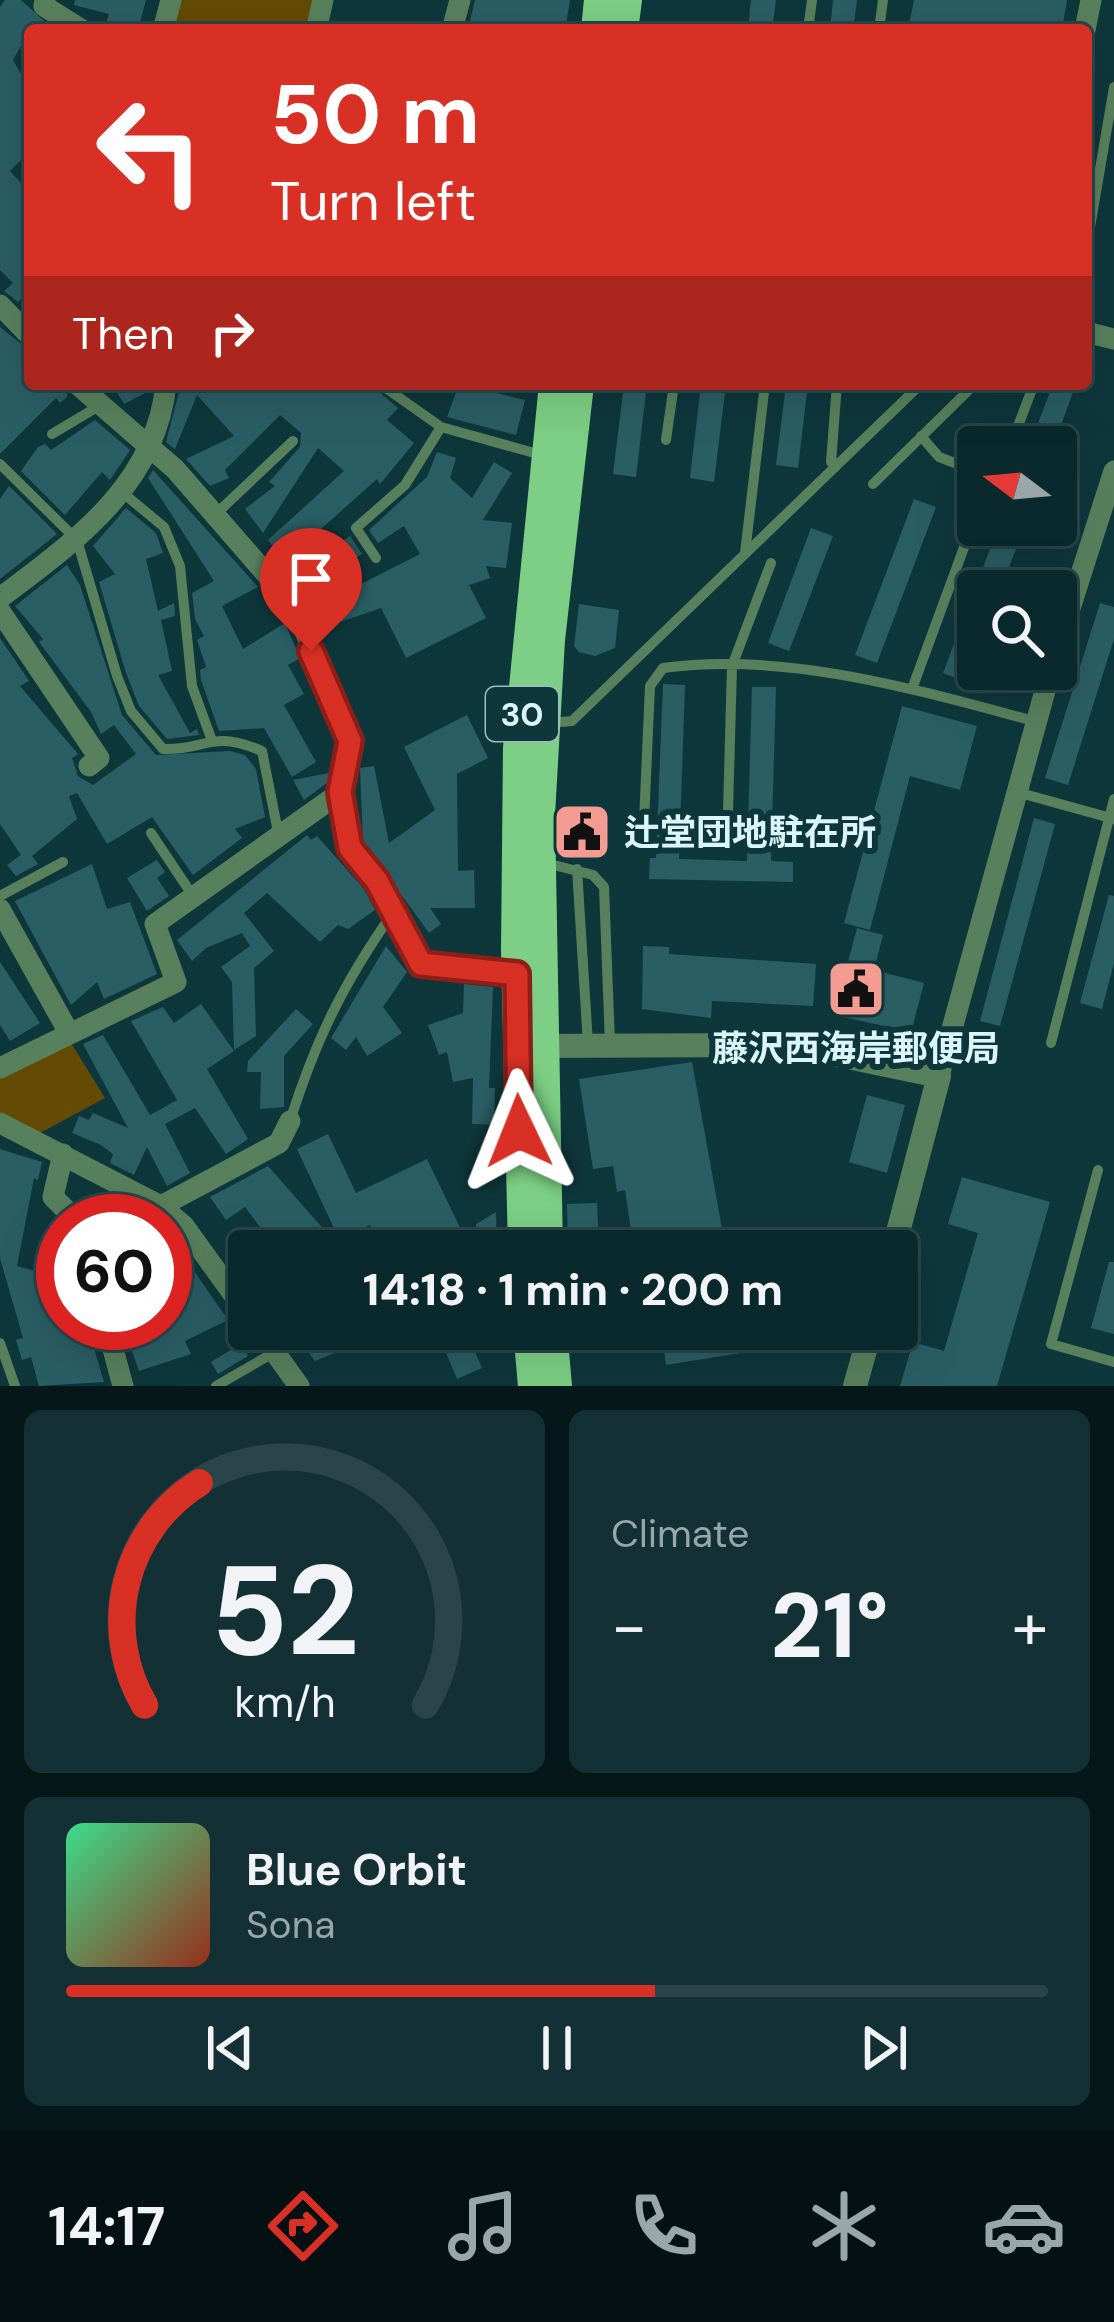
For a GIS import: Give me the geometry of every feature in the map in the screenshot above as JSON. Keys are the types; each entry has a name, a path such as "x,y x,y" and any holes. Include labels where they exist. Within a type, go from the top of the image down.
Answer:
{"main road":[{"name":"30","path":"546,1230 529,1046 517,974 518,748 553,390"},
{"name":"30","path":"525,1230 544,723 578,390"},
{"path":"530,1350 533,1386"},
{"path":"553,1350 556,1386"}],"street":[{"path":"45,0 44,6 72,24"},
{"path":"0,305 24,330"},
{"path":"83,390 217,513 296,607 350,741 340,792 350,848 394,911 421,964 517,974"},
{"path":"0,598 77,540 123,493 147,445 164,390"},
{"path":"1077,586 1114,471"},
{"path":"0,611 99,758 89,766"},
{"path":"899,1230 1044,690"},
{"path":"0,1068 176,982 155,924 340,792"},
{"path":"0,909 68,1031"},
{"path":"529,1046 790,1045 939,1076"},
{"path":"183,1194 279,1143 290,1120"},
{"path":"0,1123 138,1194"},
{"path":"54,1194 63,1154"},
{"path":"192,1237 228,1287"},
{"path":"113,1350 123,1386"},
{"path":"855,1386 866,1350"},
{"path":"275,1352 299,1386"}],"lane":[{"path":"1092,216 1114,87"},
{"path":"388,390 441,428 545,456"},
{"path":"666,440 673,390"},
{"path":"745,553 765,390"},
{"path":"831,462 837,390"},
{"path":"544,723 572,721 914,390"},
{"path":"873,484 969,390"},
{"path":"1018,426 1032,390"},
{"path":"52,434 99,406"},
{"path":"376,558 356,528 405,485 441,428"},
{"path":"921,436 939,458 957,464"},
{"path":"217,513 292,441"},
{"path":"0,464 77,540 98,620 131,711 163,749 211,738 236,740 262,751 278,832"},
{"path":"123,493 164,526 179,566 192,686 211,738"},
{"path":"912,689 964,546"},
{"path":"727,847 732,666 771,563"},
{"path":"644,822 653,677 671,667 732,666 912,689 1034,721"},
{"path":"1014,791 1111,819"},
{"path":"1051,1043 1114,799"},
{"path":"151,833 193,896"},
{"path":"539,861 577,869 604,887 599,1044"},
{"path":"0,896 63,862"},
{"path":"577,869 599,1044"},
{"path":"290,1120 332,1005 394,911"},
{"path":"1098,1170 1052,1345 1114,1362"},
{"path":"0,1343 15,1386"},
{"path":"216,1386 275,1352"}],"shaded area":[{"path":"178,0 317,0 311,24 172,24"},
{"path":"68,1038 105,1098 38,1134 0,1116 0,1076"}],"building":[{"path":"5,0 21,0 47,24 24,24 24,41 13,60 24,79 24,157 10,171 24,186 24,297 18,302 4,291 13,283 0,270 0,7"},
{"path":"75,0 146,0 140,24 106,24 109,14 74,5"},
{"path":"475,0 570,0 566,24 470,21"},
{"path":"751,0 776,0 773,24 749,24"},
{"path":"833,0 857,0 854,24 831,24"},
{"path":"914,0 1067,0 1063,24 909,24"},
{"path":"0,327 24,346 24,390 65,390 68,396 60,403 56,398 0,454"},
{"path":"116,390 149,390 149,391 124,404"},
{"path":"179,390 377,390 398,408 387,420 414,443 380,484 377,479 284,562 268,540 344,471 318,448 263,533 245,509 275,486 269,482 300,447 301,433 280,415 225,470 229,478 210,486 186,459 234,436 197,395 175,449 166,442"},
{"path":"457,390 484,390 525,400 516,435 447,417"},
{"path":"623,390 646,390 636,477 613,474"},
{"path":"700,390 725,390 714,482 690,478"},
{"path":"785,390 807,390 798,468 776,465"},
{"path":"1051,390 1074,390 1061,426 1037,426"},
{"path":"95,420 130,450 110,480 102,472 65,515 21,471 38,447 45,444 51,450"},
{"path":"437,452 456,458 450,478 472,498 494,462 512,473 483,520 512,523 506,568 486,566 490,578 469,585 486,618 406,658 381,608 320,629 312,609 420,554 404,526 378,543 369,530 427,477"},
{"path":"153,470 258,587 222,606 243,649 285,623 300,658 288,665 304,694 284,705 316,762 292,777 264,728 219,731 201,680 200,670 206,667 197,640 204,636 195,619 192,593 214,581 148,478"},
{"path":"9,486 57,534 0,579 0,499"},
{"path":"914,499 936,507 877,663 855,655"},
{"path":"126,508 156,533 163,553 146,559 158,611 174,603 175,616 161,620 172,671 158,675 190,733 197,729 199,735 167,739 139,706 126,673 99,582 115,574 93,546"},
{"path":"811,528 833,536 789,651 768,643"},
{"path":"350,536 362,554 305,590 291,572"},
{"path":"991,546 1017,546 1008,570 982,570"},
{"path":"67,565 80,585 122,715 156,755 230,751 245,755 256,769 265,817 235,829 242,838 193,875 152,817 107,844 77,793 69,796 77,819 32,856 38,864 16,876 7,865 21,855 0,824 0,638 29,681 20,686 78,754 72,758 78,776 93,785 136,754 114,725 101,734 91,712 39,642 43,639 15,606"},
{"path":"1100,603 1114,607 1114,639 1068,785 1045,778 1073,690 1077,690"},
{"path":"579,604 619,610 615,648 595,656 574,646"},
{"path":"957,636 957,678 943,673"},
{"path":"663,684 685,685 679,859 747,861 752,687 776,687 771,861 793,862 793,882 649,879 650,858 656,858"},
{"path":"902,706 977,726 960,790 910,776 870,930 844,923"},
{"path":"467,715 488,758 457,774 458,871 474,870 475,908 430,908 441,924 429,933 363,842 360,768 374,766 389,843 435,810 404,747"},
{"path":"329,773 327,783 304,800 293,780"},
{"path":"1034,818 1055,824 1000,1026 980,1021"},
{"path":"307,835 311,840 317,836 364,889 375,910 348,929 338,925 320,942 267,893 244,913 274,951 254,968 256,1036 234,1050 232,982 221,967 250,946 242,933 206,948 192,961 177,940"},
{"path":"157,860 165,872 157,878 169,896 147,911 127,878"},
{"path":"92,864 107,909 130,902 157,974 104,999 97,982 71,1005 15,901"},
{"path":"1109,895 1114,896 1114,963 1102,1009 1080,1003"},
{"path":"857,928 883,935 874,970 924,983 911,1032 834,1015"},
{"path":"386,946 407,972 383,1007 402,1033 367,1056 356,1037 346,1050 331,1038"},
{"path":"643,946 669,947 669,954 816,964 813,1006 712,1001 711,1018 642,1009"},
{"path":"0,962 40,1023 10,1041 0,1025"},
{"path":"464,984 493,987 489,1088 495,1088 494,1125 472,1124 473,1078 453,1082 447,1052 439,1055 428,1025 463,1013"},
{"path":"201,1004 234,1051 207,1069 248,1139 226,1154 195,1108 165,1124 190,1173 167,1186 147,1147 134,1175 110,1163 113,1154 101,1145 72,1133 79,1116 89,1120 93,1113 128,1128 83,1044 103,1035 150,1115 177,1100 131,1021 163,1007 174,1023"},
{"path":"296,1009 313,1024 284,1056 284,1107 260,1109 261,1072 247,1072 248,1061"},
{"path":"692,1062 722,1230 631,1230 625,1190 617,1192 613,1166 593,1169 579,1079"},
{"path":"867,1095 905,1105 887,1173 849,1162"},
{"path":"328,1134 356,1193 427,1159 461,1230 373,1230 370,1225 335,1230 297,1149"},
{"path":"0,1149 42,1162 38,1180 34,1178 17,1266 36,1268 36,1350 95,1350 104,1382 39,1386 31,1357 22,1360 16,1340 23,1338 0,1258"},
{"path":"268,1166 324,1230 262,1230 245,1207 226,1220 210,1197"},
{"path":"962,1177 1050,1202 997,1386 900,1386 911,1350 918,1350 918,1343 944,1351 978,1233 948,1224"},
{"path":"597,1203 598,1230 568,1230 567,1204"},
{"path":"496,1212 496,1230 476,1230 476,1224"},
{"path":"1109,1262 1114,1262 1114,1334 1091,1328"},
{"path":"194,1271 228,1320 192,1338 192,1272"},
{"path":"132,1350 189,1350 191,1354 139,1371"},
{"path":"231,1350 244,1350 248,1356 218,1374 211,1362"},
{"path":"307,1350 334,1353 315,1361"},
{"path":"445,1350 474,1350 482,1368 457,1379"},
{"path":"664,1350 740,1350 741,1353 666,1365"}],"place":[{"name":"辻堂団地駐在所","path":"582,832"},
{"name":"藤沢西海岸郵便局","path":"856,989"}],"route":[{"path":"311,651 350,741 340,792 350,848 377,881 421,964 517,974 519,1131"}]}
